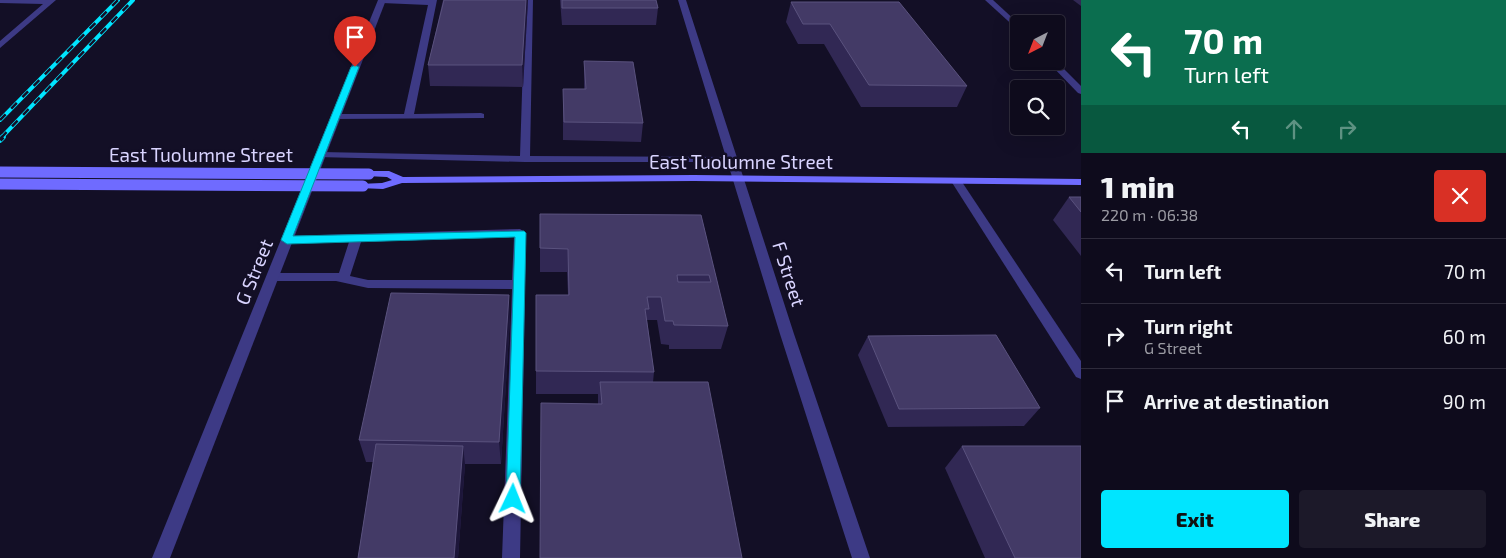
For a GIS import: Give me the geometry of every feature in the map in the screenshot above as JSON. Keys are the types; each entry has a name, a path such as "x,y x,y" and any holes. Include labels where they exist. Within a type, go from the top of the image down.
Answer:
{"main road":[{"name":"East Tuolumne Street","path":"0,172 389,174 401,180"},
{"name":"East Tuolumne Street","path":"0,184 383,186 401,180 1081,182"}],"street":[{"path":"382,0 432,1 408,116"},
{"name":"G Street","path":"161,558 382,0"},
{"path":"525,159 528,0"},
{"name":"F Street","path":"682,0 738,180 861,558"},
{"path":"989,0 1010,20"},
{"path":"2,4 48,3"},
{"path":"0,45 48,3"},
{"path":"1060,70 1081,91"},
{"path":"336,117 481,116"},
{"path":"321,155 525,159 732,160"},
{"path":"956,181 1081,373"},
{"path":"287,240 520,233 511,558"},
{"path":"343,279 356,238"},
{"path":"272,277 336,277 368,284 519,285"}],"building":[{"path":"444,0 526,0 522,65 428,65"},
{"path":"562,0 656,0 658,8 562,8"},
{"path":"791,2 899,2 967,86 869,85 830,24 803,24"},
{"path":"584,61 633,62 643,123 564,122 563,89 586,89"},
{"path":"1069,197 1081,197 1081,212"},
{"path":"540,214 701,215 728,326 674,325 673,321 665,321 661,297 647,297 649,309 645,309 654,372 536,371 536,295 569,295 568,249 540,248","holes":["677,275 709,275 711,282 678,282"]},
{"path":"391,293 509,295 499,442 359,440"},
{"path":"996,335 1040,408 899,409 868,336"},
{"path":"600,382 708,382 742,558 540,558 541,403 602,404"},
{"path":"376,444 463,446 454,558 358,558"},
{"path":"962,446 1081,446 1081,558 1015,558"}],"railway":[{"path":"0,120 118,0"},
{"path":"1,138 133,0"},
{"path":"0,140 3,137"}],"route":[{"path":"355,67 287,240 520,233 513,499"}]}
